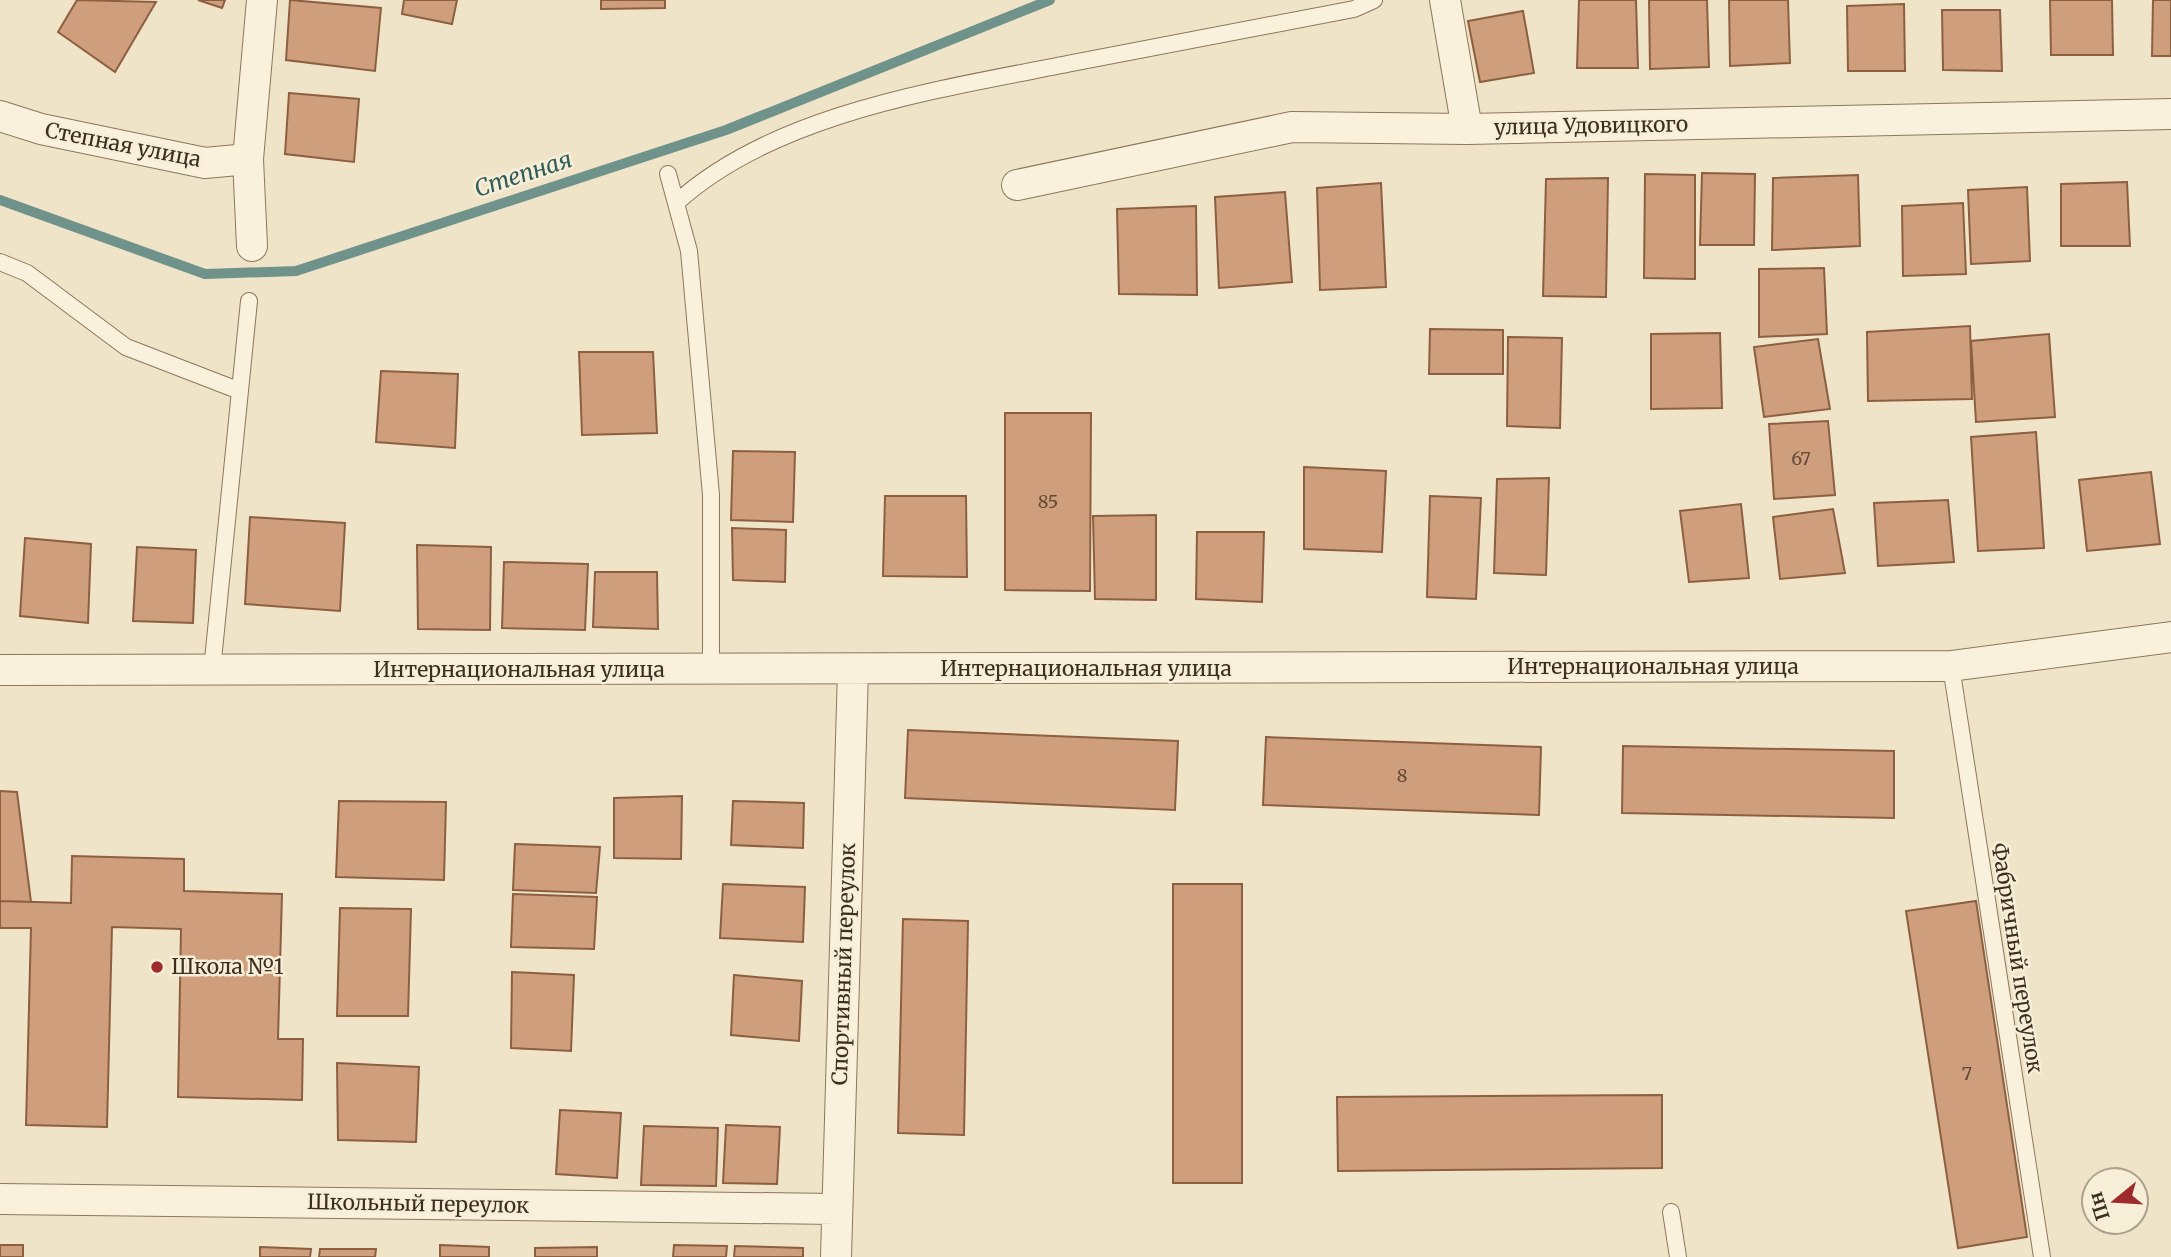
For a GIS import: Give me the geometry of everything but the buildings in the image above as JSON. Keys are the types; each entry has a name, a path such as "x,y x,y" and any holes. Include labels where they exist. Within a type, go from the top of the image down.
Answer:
{"street":[{"path":"252,246 248,159 262,0"},
{"path":"1445,0 1466,129"},
{"name":"улица Удовицкого","path":"1017,185 1292,128 1466,129 2171,114"},
{"name":"Степная улица","path":"0,116 41,129 205,163 248,159"},
{"name":"Интернациональная улица","path":"0,670 1951,666 2171,637"},
{"name":"Спортивный переулок","path":"836,1257 853,670"},
{"name":"Школьный переулок","path":"0,1199 836,1209"}],"lane":[{"path":"676,203 705,176 763,146 895,98 1354,9 1374,0"},
{"path":"668,174 689,251 711,495 711,670"},
{"path":"0,262 27,273 126,347 240,391"},
{"path":"212,670 248,302"},
{"name":"Фабричный переулок","path":"1951,666 2042,1257"},
{"path":"1671,1212 1678,1257"}],"waterway":[{"name":"Степная","path":"0,200 205,274 296,271 726,130 1050,0"}],"place":[{"name":"Школа №1","path":"157,967"}]}
